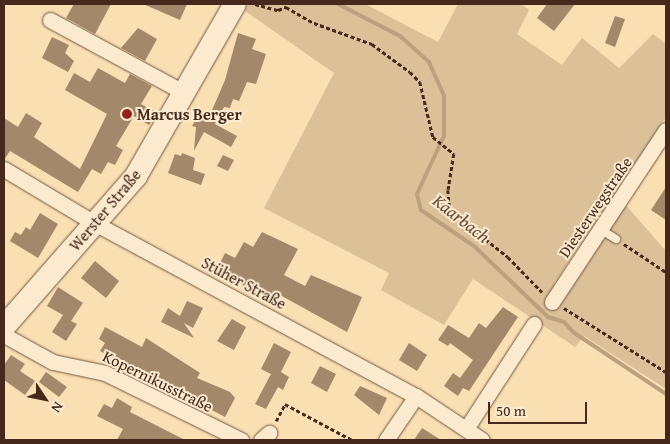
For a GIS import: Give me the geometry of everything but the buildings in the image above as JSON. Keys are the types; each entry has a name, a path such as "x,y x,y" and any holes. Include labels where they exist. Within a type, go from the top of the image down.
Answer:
{"main road":[{"name":"Werster Straße","path":"4,327 136,176 235,4"}],"street":[{"path":"50,20 183,92"},
{"name":"Diesterwegstraße","path":"552,302 666,130"},
{"name":"Stüher Straße","path":"4,169 96,224 416,396 482,440"},
{"path":"466,429 534,324"},
{"name":"Kopernikusstraße","path":"4,335 53,362 105,373 241,440"},
{"path":"386,440 416,396"}],"lane":[{"path":"600,229 616,239"}],"path":[{"path":"255,4 278,10 286,7 314,22 372,44 420,82 433,137 454,154 448,190 450,211 508,257 552,302 593,323 666,372"},
{"path":"616,239 666,272"},
{"path":"265,437 285,404 352,440"}],"shaded area":[{"path":"249,4 365,4 438,42 458,4 521,4 529,10 517,34 562,65 582,38 619,68 653,34 666,44 666,117 554,284 565,292 623,202 666,251 666,389 584,336 575,347 473,279 444,325 381,290 389,273 264,208 334,73 245,11"}],"waterway":[{"name":"Kaarbach","path":"338,4 400,36 429,62 444,96 444,136 417,194 421,210 474,246 548,317 564,322 573,332 666,394"}],"place":[{"name":"Marcus Berger","path":"127,114"}]}
